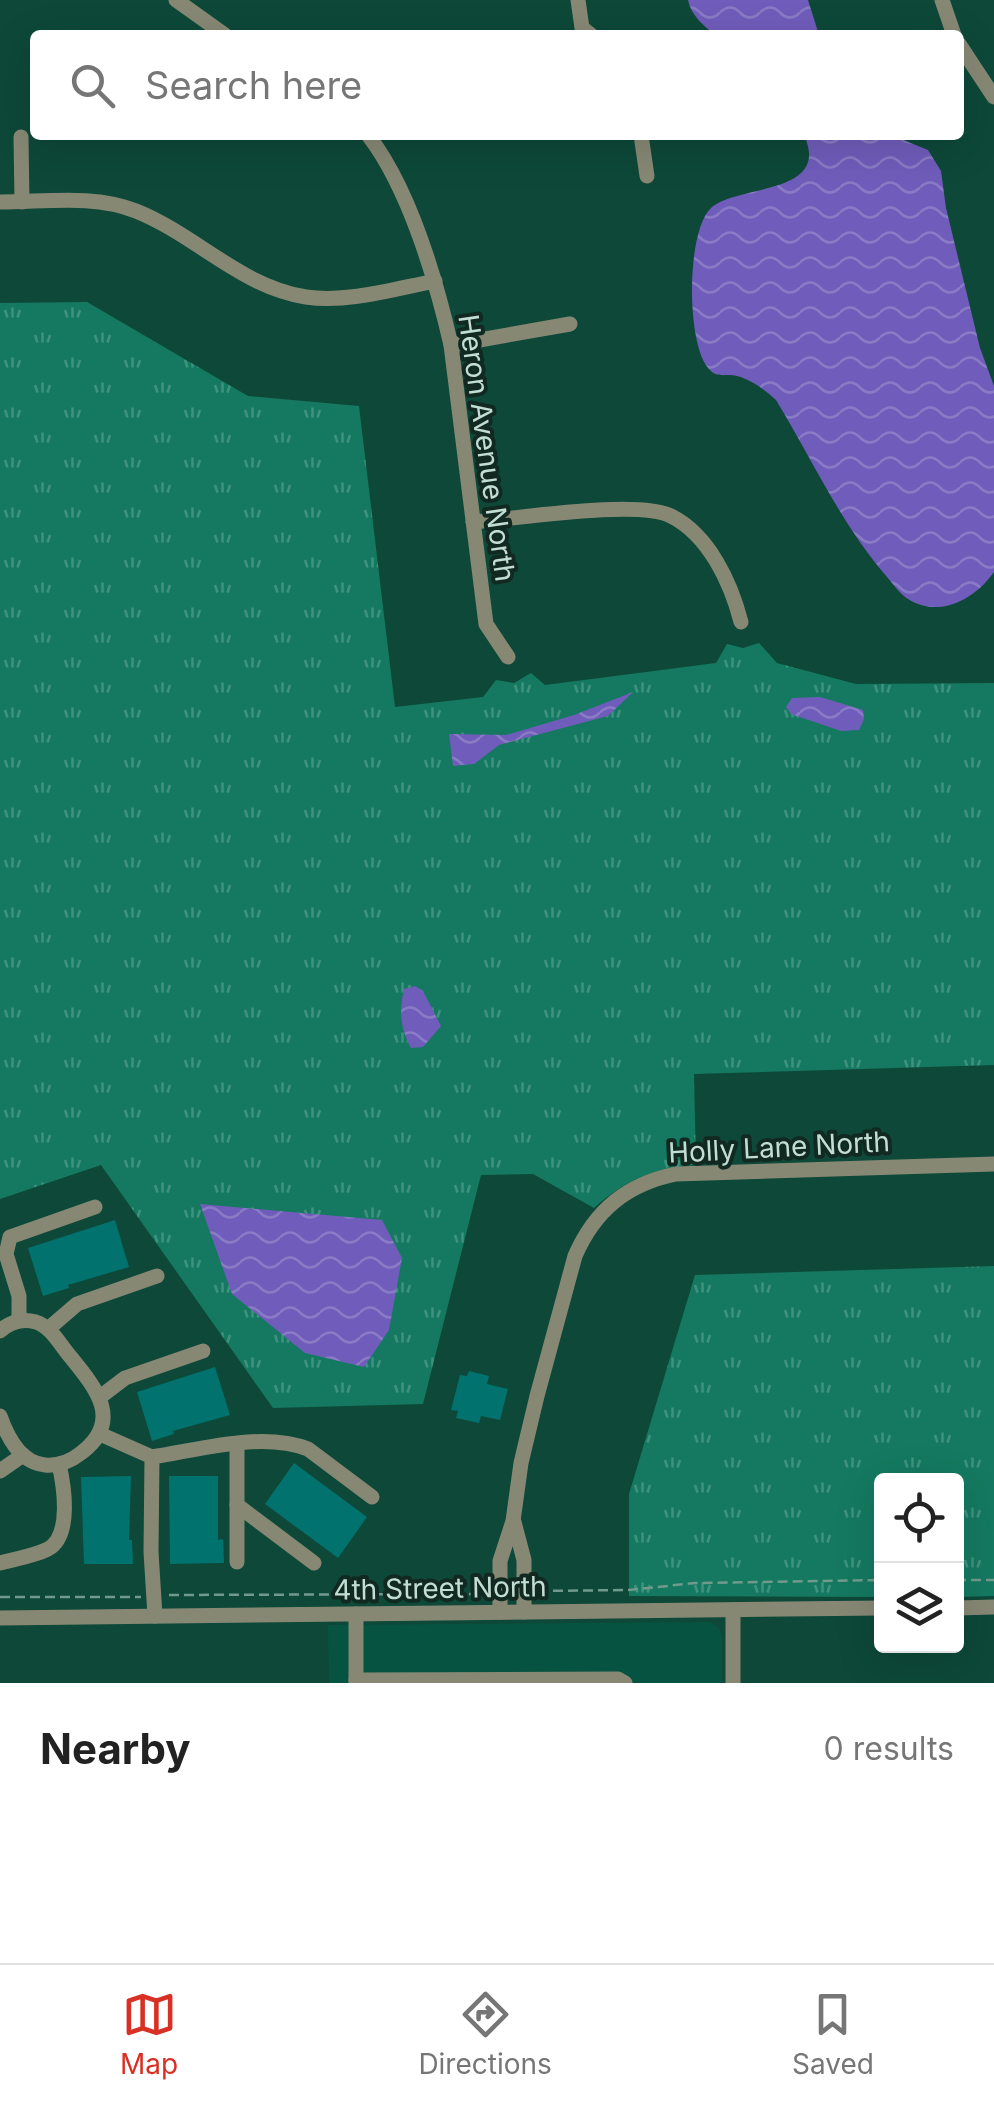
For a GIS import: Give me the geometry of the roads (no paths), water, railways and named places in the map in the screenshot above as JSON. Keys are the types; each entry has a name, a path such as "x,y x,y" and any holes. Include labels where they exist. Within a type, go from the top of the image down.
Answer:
{"street":[{"path":"176,0 218,30"},
{"path":"578,0 586,30"},
{"path":"942,0 952,30"},
{"path":"964,52 994,97"},
{"path":"21,137 22,202"},
{"name":"Heron Avenue North","path":"371,140 392,172 435,281 452,344 486,624 508,657"},
{"path":"642,140 647,176"},
{"path":"0,202 90,201 133,210 156,220 244,276 305,297 350,297 435,281"},
{"path":"452,344 570,324"},
{"path":"473,522 632,508 668,514 699,538 733,591 742,622"},
{"name":"Holly Lane North","path":"500,1612 500,1561 513,1521 521,1464 575,1256 590,1226 613,1201 653,1178 676,1174 994,1164"},
{"path":"19,1321 20,1296 6,1254 10,1237 95,1207"},
{"path":"48,1329 77,1304 157,1276"},
{"path":"0,1331 19,1321 48,1329 100,1397 104,1420 100,1434 86,1450 58,1464 34,1463 23,1454 13,1445 0,1416"},
{"path":"100,1397 125,1378 203,1351"},
{"path":"100,1434 152,1458 237,1444 297,1445 372,1497"},
{"path":"237,1444 237,1562"},
{"path":"0,1471 23,1454"},
{"path":"152,1458 155,1616"},
{"path":"0,1563 49,1548 58,1540 62,1528 62,1480 58,1464"},
{"path":"237,1505 314,1563"},
{"name":"Holly Lane North","path":"513,1521 524,1560 524,1612"},
{"path":"964,1608 994,1607"},
{"name":"4th Street North","path":"0,1618 874,1608"},
{"path":"733,1610 733,1683"},
{"path":"356,1614 356,1681 618,1679 625,1683"}],"water":[{"path":"688,0 808,0 817,30 710,30 692,11"},
{"path":"805,140 903,140 928,150 941,171 946,208 980,348 994,386 994,572 977,590 956,603 920,605 902,594 855,535 776,400 748,380 712,372 701,356 692,288 693,263 703,221 711,208 723,200 793,179 805,169 809,155"},
{"path":"633,692 608,716 499,745 474,764 453,766 449,734 506,735"},
{"path":"820,697 863,710 859,730 841,731 791,714 786,707 792,698"},
{"path":"415,986 423,991 441,1026 423,1047 411,1048 401,1005 404,989"},
{"path":"200,1204 382,1220 402,1258 389,1330 364,1367 305,1353 232,1294"}]}
